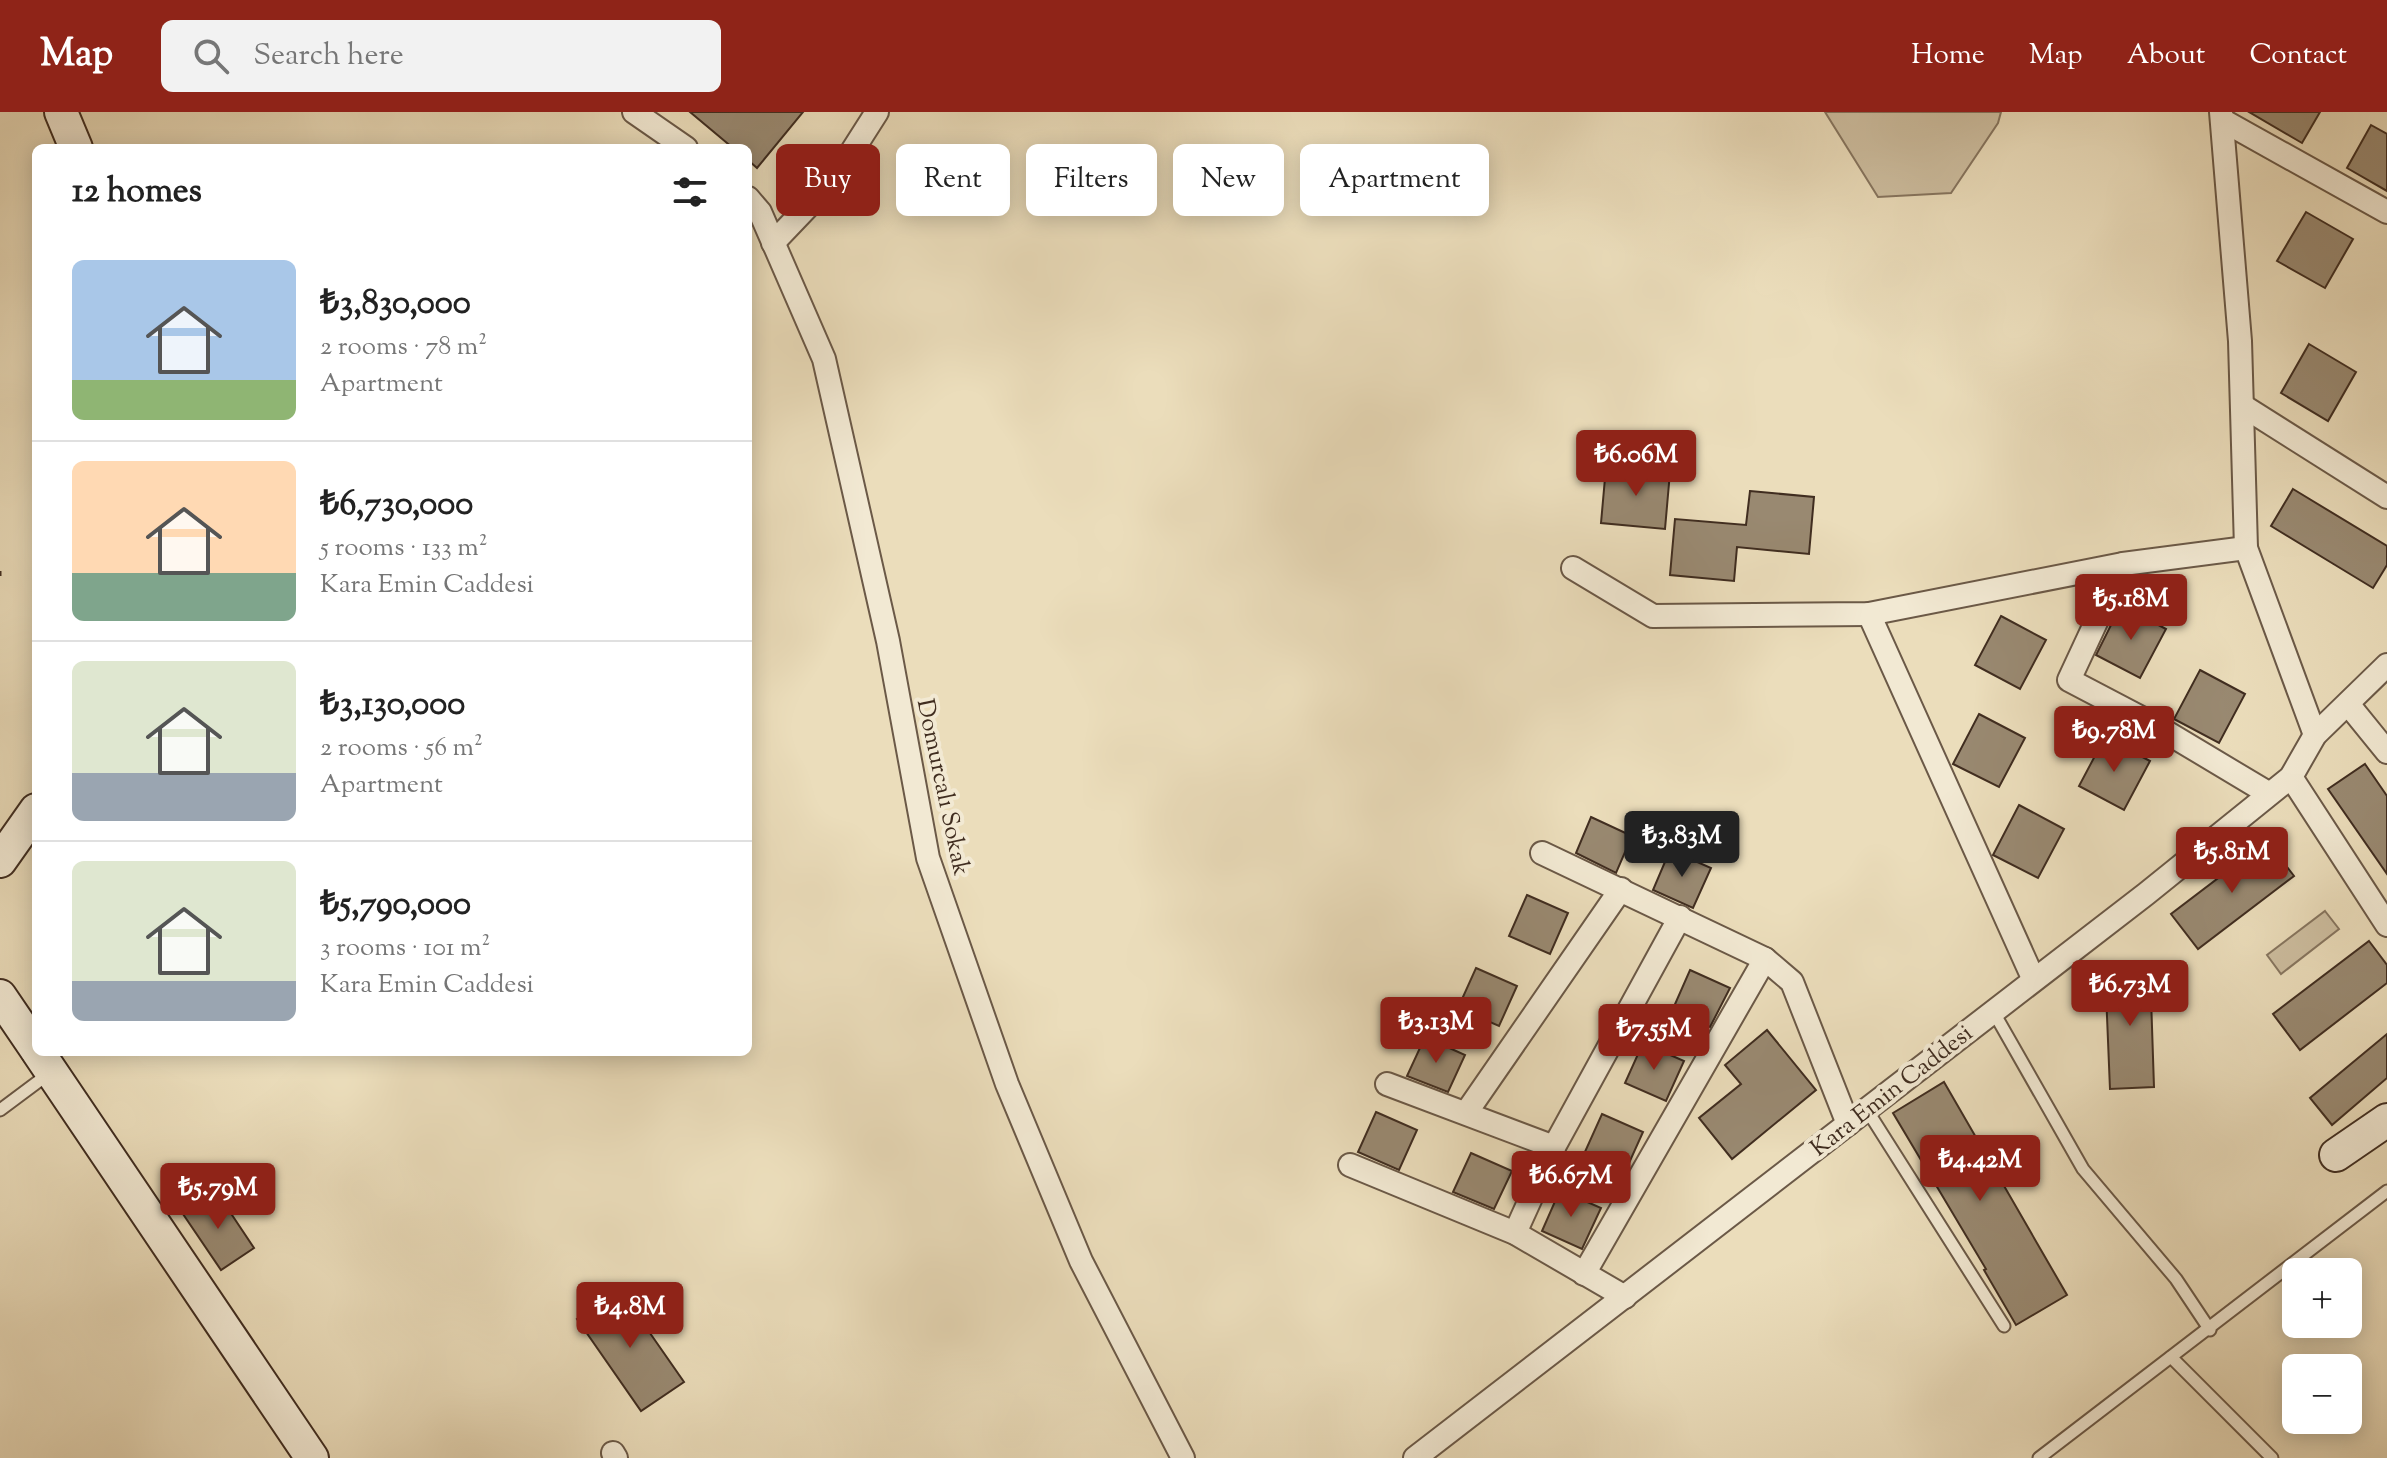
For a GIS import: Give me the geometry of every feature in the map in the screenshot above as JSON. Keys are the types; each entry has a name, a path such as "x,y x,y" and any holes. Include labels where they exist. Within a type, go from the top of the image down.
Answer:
{"street":[{"path":"61,112 74,144"},
{"path":"634,112 680,144"},
{"path":"773,243 835,178 877,112"},
{"path":"2222,116 2387,212"},
{"path":"2222,116 2243,406 2246,548 2315,735"},
{"name":"Domurcalı Sokak","path":"752,209 773,243 824,359 888,641 928,858 1007,1084 1075,1247 1183,1458"},
{"path":"2243,406 2387,497"},
{"path":"1573,568 1653,616 1869,614 2123,564 2246,548"},
{"path":"2123,564 2069,680 2151,723 2268,793"},
{"path":"1869,614 2033,978"},
{"name":"Kara Emin Caddesi","path":"1415,1458 1867,1110 2033,978 2146,894 2291,777 2315,735 2387,665"},
{"path":"2348,704 2387,752"},
{"path":"2291,777 2387,925"},
{"path":"0,861 32,816"},
{"path":"1542,853 1765,959 1792,982 1848,1124"},
{"path":"1466,1113 1621,889"},
{"path":"1515,1233 1554,1147 1680,917"},
{"path":"1584,1274 1765,959"},
{"path":"0,996 32,1043"},
{"path":"42,1058 312,1458"},
{"path":"1387,1084 1554,1147"},
{"path":"2336,1155 2387,1120"},
{"path":"1350,1165 1515,1233 1625,1297"}],"lane":[{"path":"1993,1010 2083,1169 2176,1279 2210,1330"},
{"path":"0,1110 42,1058"},
{"path":"1867,1110 2004,1326"},
{"path":"2039,1458 2210,1330 2387,1191"},
{"path":"2171,1357 2272,1458"}],"shaded area":[{"path":"1825,112 2001,112 1998,123 1951,193 1878,197"},
{"path":"2325,911 2339,929 2281,974 2267,955"}],"building":[{"path":"690,112 803,112 757,168 752,164 752,144 728,144"},
{"path":"2249,112 2320,112 2302,143"},
{"path":"2371,125 2387,134 2387,191 2347,168"},
{"path":"2306,212 2353,239 2325,288 2277,261"},
{"path":"2309,344 2356,372 2328,421 2281,393"},
{"path":"1606,467 1670,472 1665,529 1601,523"},
{"path":"2293,489 2387,546 2387,565 2373,588 2271,526"},
{"path":"1750,491 1814,497 1809,554 1737,547 1734,581 1670,575 1675,519 1746,525"},
{"path":"2121,605 2166,629 2140,678 2096,655"},
{"path":"2001,616 2046,640 2020,689 1975,665"},
{"path":"2200,670 2245,694 2219,743 2174,719"},
{"path":"1979,714 2025,738 1999,787 1953,764"},
{"path":"2105,737 2150,761 2124,810 2079,786"},
{"path":"2365,764 2387,796 2387,874 2328,789"},
{"path":"2019,805 2064,829 2038,878 1993,855"},
{"path":"1591,817 1632,836 1616,873 1576,853"},
{"path":"2267,841 2294,876 2198,949 2171,914"},
{"path":"1670,850 1711,868 1693,908 1653,890"},
{"path":"1527,895 1568,913 1550,954 1509,936"},
{"path":"2369,941 2387,965 2387,983 2300,1050 2273,1014"},
{"path":"2150,967 2154,1087 2110,1089 2105,968"},
{"path":"1476,968 1517,986 1499,1026 1458,1008"},
{"path":"1690,970 1730,988 1710,1027 1672,1011"},
{"path":"1767,1030 1816,1090 1732,1159 1699,1118 1741,1084 1725,1065"},
{"path":"2387,1034 2387,1078 2332,1125 2310,1098"},
{"path":"1425,1037 1465,1055 1448,1092 1407,1076"},
{"path":"1643,1043 1684,1061 1666,1101 1625,1083"},
{"path":"1944,1082 2067,1295 2016,1325 1893,1113"},
{"path":"1376,1112 1417,1130 1399,1170 1358,1152"},
{"path":"1602,1114 1643,1132 1625,1172 1584,1154"},
{"path":"1471,1153 1512,1171 1494,1209 1453,1192"},
{"path":"1560,1190 1601,1208 1582,1249 1542,1231"},
{"path":"216,1191 254,1248 221,1270 183,1214"},
{"path":"620,1290 684,1382 641,1411 577,1319"}]}
